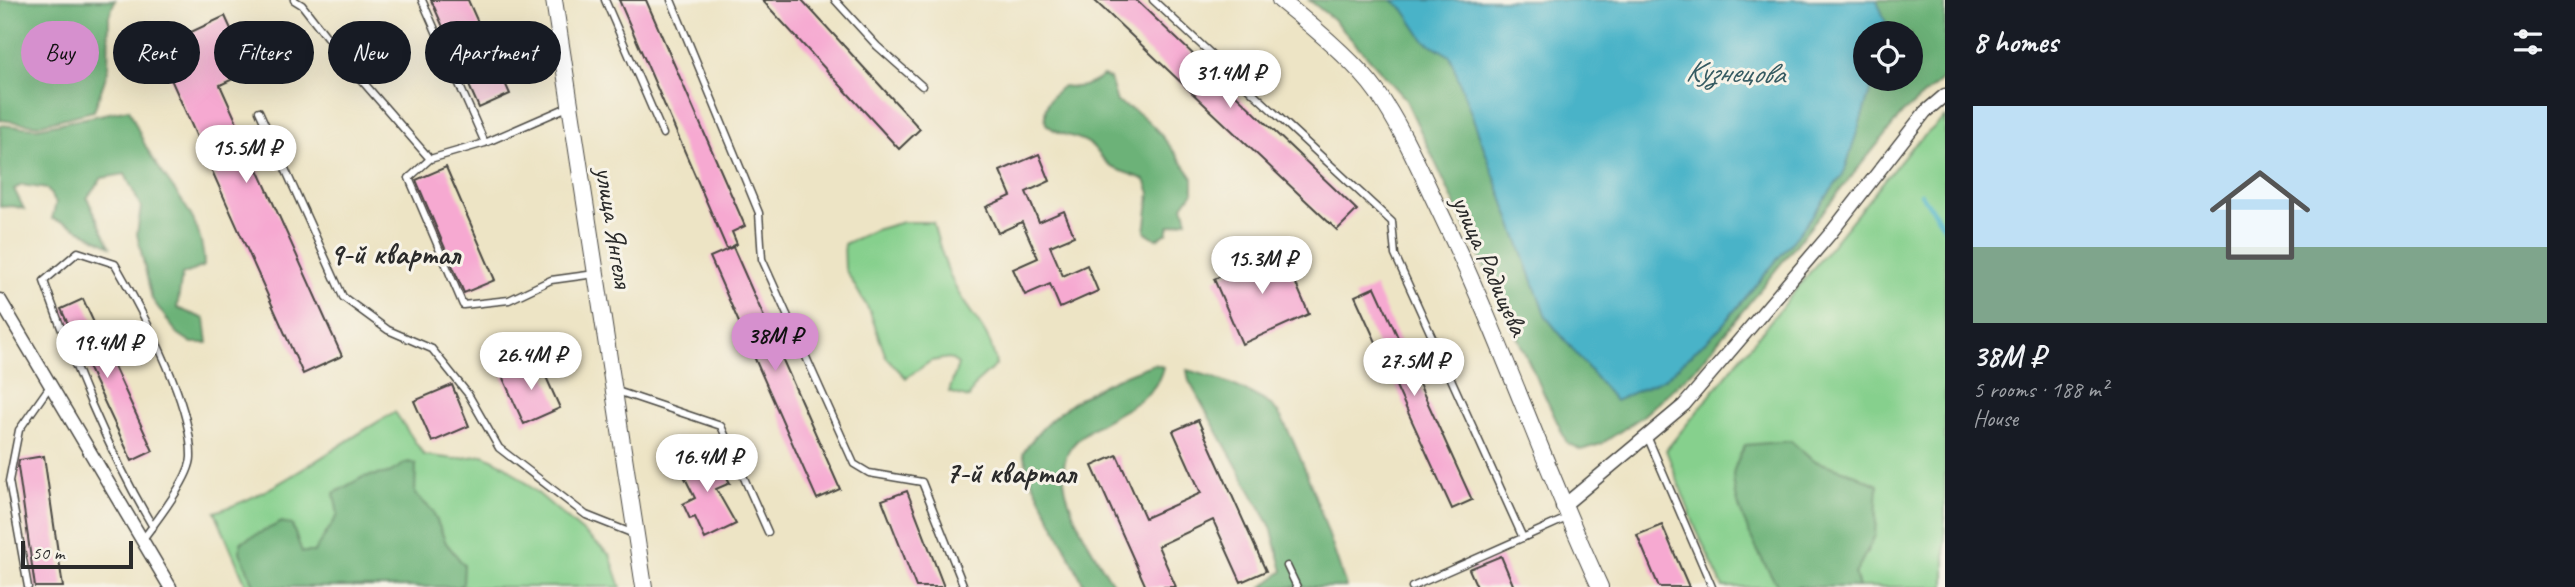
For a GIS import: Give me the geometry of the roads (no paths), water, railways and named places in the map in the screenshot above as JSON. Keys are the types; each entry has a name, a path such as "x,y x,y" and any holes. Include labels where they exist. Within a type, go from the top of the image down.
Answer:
{"street":[{"name":"улица Янгеля","path":"554,0 644,587"},
{"name":"улица Радищева","path":"1280,0 1311,25 1375,89 1395,121 1482,303 1565,513 1600,587"},
{"path":"1565,513 1684,405 1830,234 1924,112 1945,94"},
{"path":"0,300 170,587"}],"lane":[{"path":"294,0 301,2 350,67 430,159"},
{"path":"422,0 485,144"},
{"path":"606,0 663,134"},
{"path":"671,0 759,214 762,259 854,464 869,473 922,482 964,587"},
{"path":"835,0 877,46 922,86"},
{"path":"1153,0 1392,222 1395,256 1523,538"},
{"path":"570,106 485,144 430,159 409,178 463,305 509,300 551,280 596,274"},
{"path":"260,111 343,297 388,330 432,349 468,394 499,448 586,515 634,534"},
{"path":"143,540 168,508 192,459 181,404 144,316 116,264 78,252 44,281 79,377 129,487 153,527"},
{"path":"28,587 9,481 19,430 51,385"},
{"path":"612,389 721,426 768,532"},
{"path":"1647,436 1712,587"},
{"path":"1412,587 1523,538 1565,513"},
{"path":"1287,566 1297,587"}],"water":[{"path":"1392,0 1877,0 1885,21 1853,21 1853,91 1870,91 1844,173 1797,236 1720,328 1666,378 1615,401 1546,317 1450,56 1424,40 1404,10"}],"waterway":[{"name":"Кузнецова","path":"1921,194 1945,228"}],"district":[{"name":"9-й квартал","path":"395,254"},
{"name":"7-й квартал","path":"1011,473"}]}
